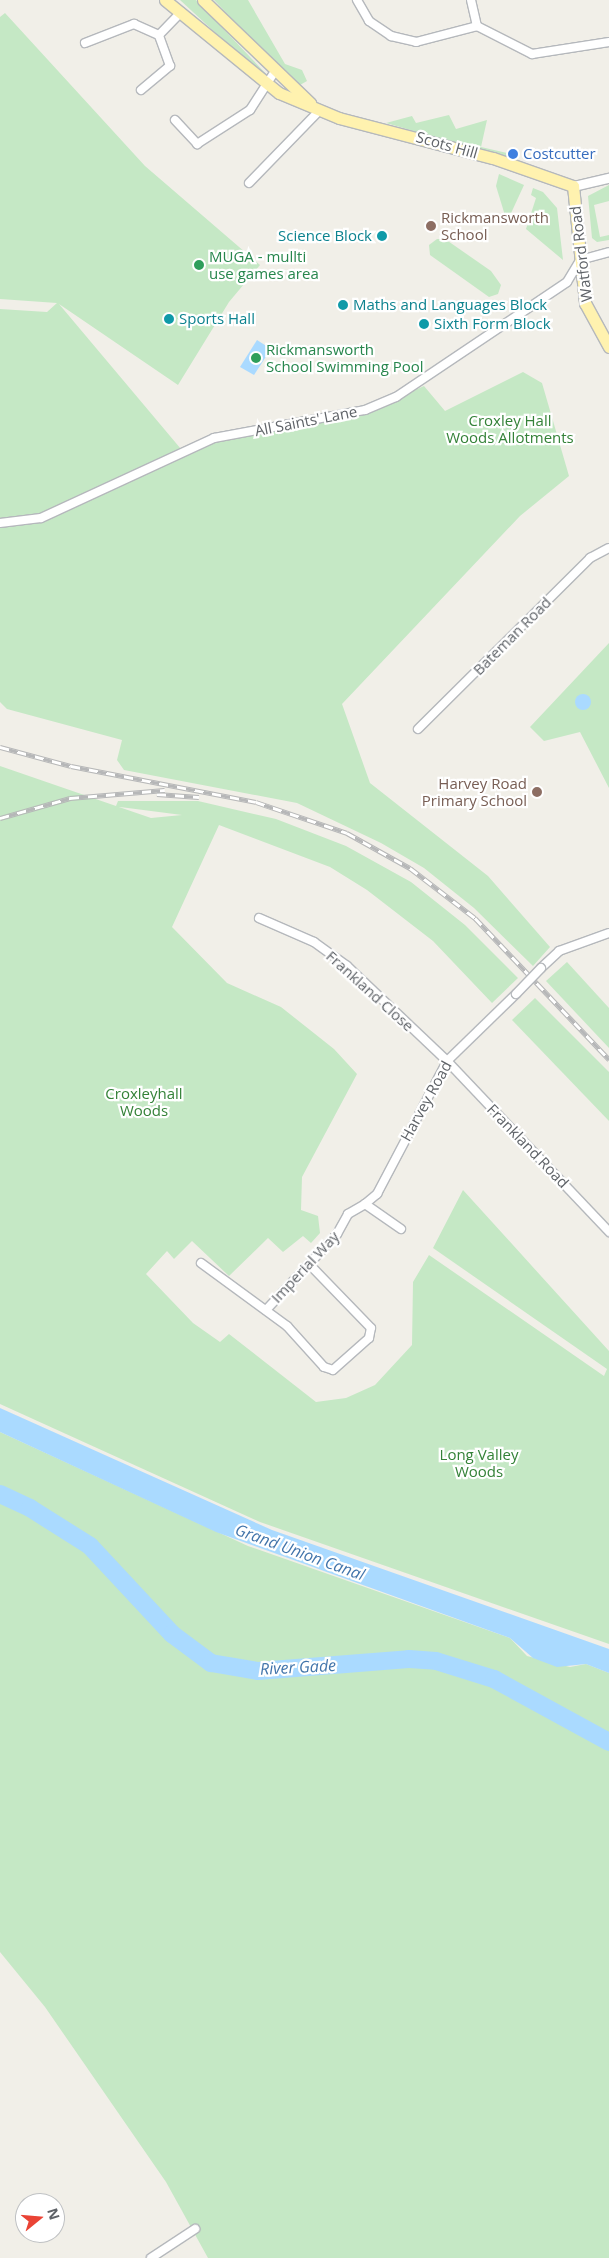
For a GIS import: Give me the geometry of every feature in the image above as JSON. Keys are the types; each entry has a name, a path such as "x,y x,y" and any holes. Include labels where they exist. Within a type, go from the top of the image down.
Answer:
{"main road":[{"name":"Scots Hill","path":"165,0 265,82 319,111 573,186"},
{"name":"Scots Hill","path":"203,0 275,72 319,111"},
{"name":"Watford Road","path":"573,186 585,303 609,347"}],"street":[{"path":"357,0 368,20 392,36 416,42 477,26 532,54 609,42"},
{"path":"471,0 477,26"},
{"path":"159,35 181,12"},
{"path":"85,42 134,24 159,35 170,66 141,90"},
{"path":"175,120 197,144 250,110 265,82 275,72"},
{"path":"249,183 319,111"},
{"path":"573,186 609,178"},
{"path":"580,260 609,252"},
{"name":"All Saints' Lane","path":"0,524 41,518 214,438 365,410 396,397 567,282 580,260"},
{"name":"Bateman Road","path":"418,729 590,558 609,548"},
{"name":"Frankland Close","path":"259,918 314,942 347,966 447,1061"},
{"name":"Harvey Road","path":"365,1204 377,1194 447,1061 559,951 609,933"},
{"name":"Frankland Road","path":"447,1061 609,1232"},
{"path":"365,1204 401,1229"},
{"name":"Imperial Way","path":"266,1310 310,1265 348,1214 365,1204"},
{"path":"201,1264 266,1310 329,1370 339,1368 372,1331 366,1320 310,1265"},
{"path":"151,2258 195,2229"}],"green space":[{"path":"180,0 196,0 268,76 221,38"},
{"path":"214,0 248,0 285,64 302,70 307,81 300,85 276,65"},
{"name":"Croxley Hall Woods Allotments","path":"5,13 145,166 260,265 229,302 178,385 59,304 186,455 212,443 354,417 424,386 445,411 523,372 542,383 569,476 520,516 342,704 370,783 488,876 550,947 533,966 474,908 424,868 381,843 297,803 124,770 117,760 122,740 7,709 0,702 0,309 47,312 57,303 0,299 0,17"},
{"path":"449,115 456,129 487,120 481,147 507,153 507,158 386,123 412,116 416,123"},
{"path":"499,174 524,185 507,222 496,186"},
{"path":"609,185 609,201 594,205 600,237 609,235 609,240 597,242 592,238 588,196"},
{"path":"533,188 543,192 557,208 563,260 526,229 536,198 531,195"},
{"path":"437,239 445,239 491,271 501,285 498,294 489,297 430,255 429,245"},
{"path":"609,643 609,788 580,732 544,741 530,727"},
{"name":"Croxleyhall Woods","path":"0,766 116,806 118,801 198,801 276,819 346,846 411,882 465,925 518,978 492,1003 433,941 367,890 330,867 219,825 172,927 227,983 281,1007 334,1049 357,1074 302,1177 301,1210 318,1216 320,1233 311,1243 303,1236 283,1252 268,1238 229,1276 192,1241 174,1259 167,1251 146,1274 193,1323 220,1342 229,1334 316,1402 346,1398 375,1385 412,1345 413,1282 429,1255 604,1376 607,1369 433,1248 463,1190 609,1351 609,1644 260,1522 0,1404","holes":["119,807 182,815 151,818"]},
{"path":"567,962 609,1008 609,1048 546,981"},
{"path":"535,998 609,1072 609,1121 512,1020"},
{"path":"0,1432 248,1546 510,1638 527,1656 570,1667 586,1664 609,1673 609,2258 208,2258 166,2182 45,2007 0,1952"}],"water":[{"name":"Rickmansworth School Swimming Pool","path":"257,340 271,349 254,375 240,367"},
{"path":"580,694 586,694 591,699 589,708 580,710 575,705 575,699"},
{"name":"Grand Union Canal","path":"0,1408 272,1530 609,1649 609,1673 586,1664 557,1667 533,1658 510,1638 216,1532 0,1432"},
{"path":"567,1718 609,1736 609,1746"}],"waterway":[{"name":"River Gade","path":"0,1494 30,1508 90,1546 172,1634 211,1663 258,1671 409,1659 436,1661 494,1679 609,1742"}],"railway":[{"path":"0,747 71,766 256,802 347,833 410,868 475,918 609,1059"},
{"path":"0,818 70,798 165,790"},
{"path":"157,794 199,797"}],"place":[{"name":"Costcutter","path":"513,154"},
{"name":"Rickmansworth School","path":"431,226"},
{"name":"Science Block","path":"382,236"},
{"name":"MUGA - mullti use games area","path":"199,265"},
{"name":"Maths and Languages Block","path":"343,305"},
{"name":"Sports Hall","path":"169,319"},
{"name":"Sixth Form Block","path":"424,324"},
{"name":"Rickmansworth School Swimming Pool","path":"256,358"},
{"name":"Harvey Road Primary School","path":"537,792"}],"park label":[{"name":"Long Valley Woods","path":"479,1462"}]}
